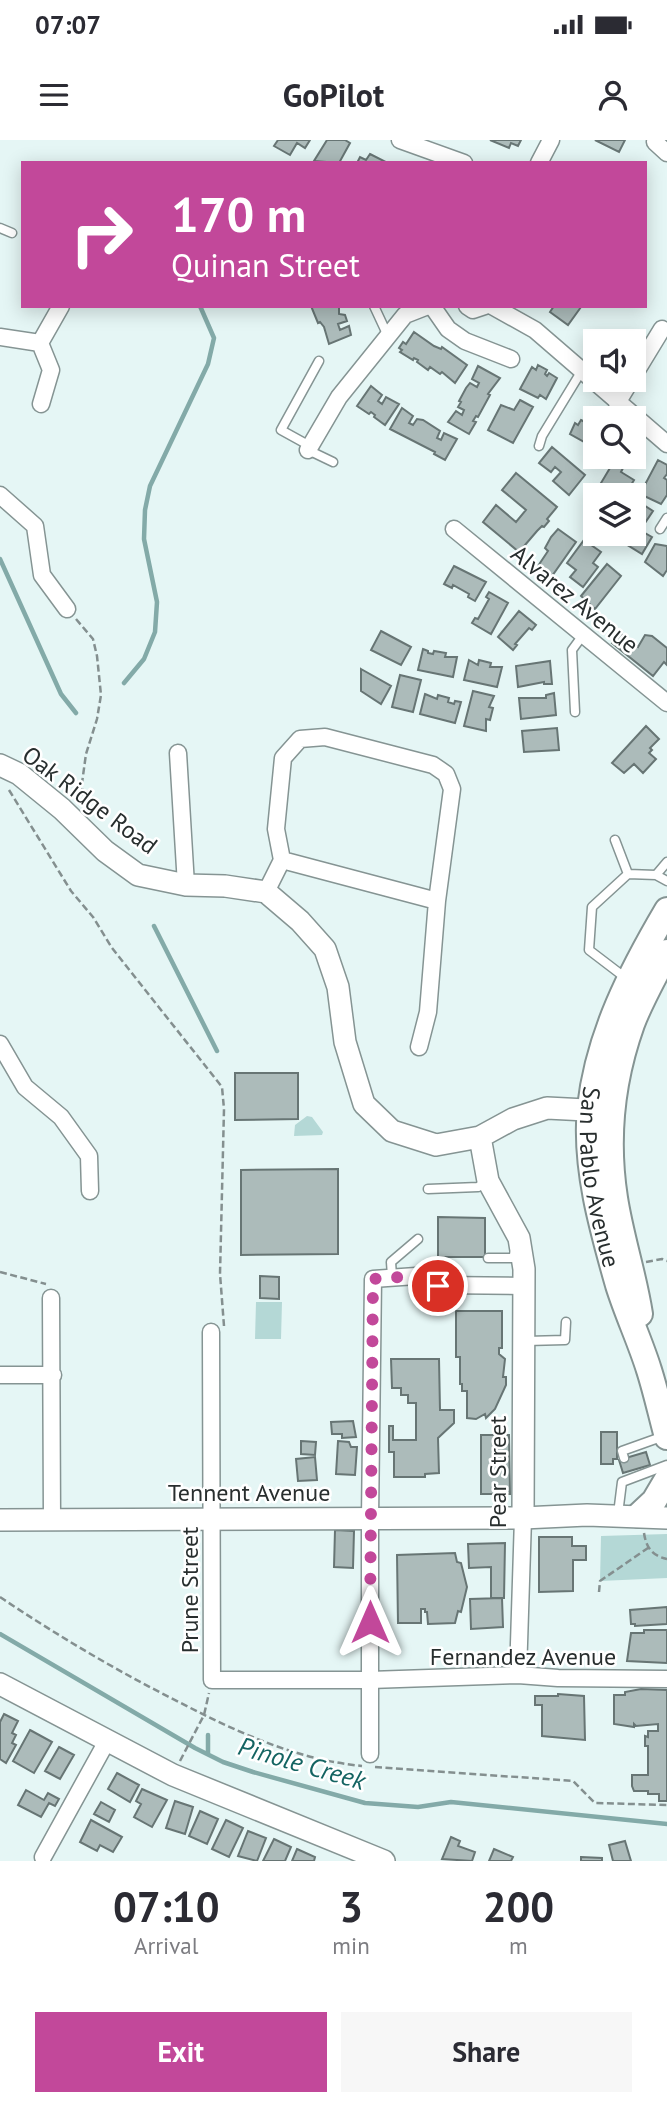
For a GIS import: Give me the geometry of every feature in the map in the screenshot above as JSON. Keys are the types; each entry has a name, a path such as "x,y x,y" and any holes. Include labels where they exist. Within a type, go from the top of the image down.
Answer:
{"main road":[{"name":"San Pablo Avenue","path":"667,910 628,980 598,1062 601,1110 615,1199 658,1370 667,1436"},
{"name":"San Pablo Avenue","path":"601,1110 619,1069 632,1023 667,952"},
{"path":"634,1521 654,1501 649,1472"}],"street":[{"path":"400,140 458,161"},
{"path":"541,161 551,140"},
{"path":"40,344 60,308"},
{"path":"309,448 339,397 388,335 405,315 424,308"},
{"path":"432,308 448,329 464,341 511,359"},
{"path":"496,308 535,330 667,444"},
{"path":"646,355 662,329"},
{"path":"0,337 40,344"},
{"path":"40,344 51,370 41,404"},
{"path":"617,403 624,392"},
{"path":"0,495 35,526 42,575 67,609"},
{"name":"Alvarez Avenue","path":"454,529 666,701"},
{"path":"419,1047 428,1012 437,901 452,789 446,774 433,765 325,737 300,739 283,758 276,829 282,860 266,892 300,921 325,949 338,987 345,1042 364,1104 392,1131 436,1145 480,1137 513,1119 547,1108 601,1110"},
{"path":"178,753 186,885"},
{"name":"Oak Ridge Road","path":"4,775 19,774 62,809 105,851 138,875 186,885 225,886 266,892"},
{"path":"282,860 437,901"},
{"path":"0,1044 25,1087 61,1117 89,1156 90,1191"},
{"name":"Pear Street","path":"480,1137 488,1181 519,1238 524,1278 523,1518 518,1675"},
{"path":"370,1754 373,1279 416,1276 438,1286 524,1278"},
{"path":"51,1298 52,1520"},
{"name":"Prune Street","path":"212,1680 211,1518 218,1332"},
{"path":"0,1375 52,1375"},
{"name":"Tennent Avenue","path":"0,1520 523,1518 634,1521 667,1518"},
{"name":"Fernandez Avenue","path":"212,1680 370,1680 518,1675 667,1679"},
{"path":"0,1684 173,1775 384,1861"},
{"path":"43,1857 107,1741"}],"lane":[{"path":"0,228 12,233"},
{"path":"375,308 388,335"},
{"path":"318,361 281,430 333,462"},
{"path":"539,446 542,436 581,372"},
{"path":"660,529 667,518"},
{"path":"575,712 572,650 583,635"},
{"path":"615,840 628,874"},
{"path":"656,875 667,862"},
{"path":"628,980 589,950 592,907 628,874 656,875 667,881"},
{"path":"428,1189 478,1187 488,1181"},
{"path":"488,1258 513,1258 519,1238"},
{"path":"392,1276 391,1262 418,1239"},
{"path":"523,1341 565,1340 566,1322"},
{"path":"624,1458 622,1451 639,1449 667,1436"},
{"path":"634,1521 621,1482 629,1475 649,1472 667,1465"}],"path":[{"path":"67,609 93,639 100,677 101,695 97,719 86,754 82,783 84,830"},
{"path":"4,775 33,831 71,891 93,917 112,948 222,1087 224,1109 218,1332"},
{"path":"0,1272 49,1285 51,1298"},
{"path":"634,1521 648,1548 658,1557 667,1559"},
{"path":"599,1592 600,1581 648,1548"},
{"path":"0,1597 131,1677 204,1715 284,1751 327,1762 573,1782 595,1803 667,1805"},
{"path":"173,1775 204,1715 212,1680"}],"shaded area":[{"path":"307,1116 312,1117 323,1132 322,1135 294,1136 295,1125"},
{"path":"256,1302 282,1302 281,1339 255,1339"},
{"path":"667,1534 667,1578 600,1581 601,1536"}],"building":[{"path":"278,140 310,140 305,148 297,143 290,155 274,146"},
{"path":"327,140 345,140 350,143 340,161 314,161"},
{"path":"490,140 521,140 518,146 511,143 509,148"},
{"path":"595,140 625,140 619,152"},
{"path":"370,154 384,161 358,161 360,157 366,160"},
{"path":"312,308 339,308 339,314 345,315 347,321 338,324 340,330 349,326 351,335 329,344 324,327 318,323"},
{"path":"553,308 580,308 568,325 550,312"},
{"path":"414,332 467,365 455,383 442,372 440,374 430,367 428,370 417,362 418,360 400,352 402,350 399,348 403,342 406,344"},
{"path":"538,365 547,370 547,376 549,373 557,378 546,399 520,389 532,367 536,370"},
{"path":"478,366 500,378 488,394 490,395 478,417 473,421 476,422 469,434 448,422 456,411 462,415 464,410 458,407 461,402 459,401 470,383 477,387 479,383 472,379"},
{"path":"371,386 382,395 378,401 382,404 386,397 399,404 385,425 371,412 369,414 357,406"},
{"path":"520,400 533,407 513,443 488,430 501,405 514,410"},
{"path":"402,408 413,416 409,423 413,425 417,419 423,420 440,431 437,438 441,440 444,433 457,439 445,460 390,429"},
{"path":"583,421 583,441 570,434 575,423 578,425"},
{"path":"552,447 585,475 569,495 553,481 561,472 555,467 551,472 539,463"},
{"path":"658,460 667,465 664,478 667,480 667,495 661,504 646,497 646,483"},
{"path":"609,469 622,469 621,472 634,480 632,483 601,483"},
{"path":"516,473 557,507 544,527 537,531 519,552 483,522 496,505 516,522 526,510 502,490"},
{"path":"646,506 653,511 646,522"},
{"path":"558,529 576,542 552,576 538,566 548,551 545,548"},
{"path":"646,534 652,537 642,554 629,546 646,546"},
{"path":"583,541 583,546 592,546 601,552 593,563 598,567 583,587 570,577 576,570 567,563"},
{"path":"655,544 667,546 667,570 663,576 645,562"},
{"path":"607,564 621,576 595,609 581,596"},
{"path":"454,566 486,582 475,601 468,597 469,594 453,585 452,588 444,584"},
{"path":"489,592 508,603 491,634 472,623 475,618 478,619 489,599 486,597"},
{"path":"519,611 536,625 532,630 529,628 513,650 498,637"},
{"path":"381,631 411,647 401,665 371,650"},
{"path":"620,633 638,647 645,635 652,636 667,648 667,665 664,662 653,676 612,643"},
{"path":"423,649 433,654 434,651 446,653 445,657 457,657 453,677 418,670"},
{"path":"469,660 478,665 479,660 491,663 490,667 502,667 497,687 464,680"},
{"path":"550,661 552,684 544,682 518,687 516,666"},
{"path":"361,669 391,686 381,704 361,691"},
{"path":"400,675 421,680 413,712 392,707"},
{"path":"473,691 494,696 489,707 493,708 490,720 486,719 486,731 464,726"},
{"path":"554,693 556,715 521,719 519,698 546,698 546,695"},
{"path":"425,694 437,699 438,695 449,698 448,702 454,704 455,701 461,702 455,723 420,714"},
{"path":"646,726 659,739 649,753 656,759 643,773 634,764 624,773 612,763"},
{"path":"557,728 559,750 524,752 522,731"},
{"path":"235,1073 298,1073 298,1119 235,1120"},
{"path":"338,1169 338,1254 241,1255 241,1170"},
{"path":"438,1217 485,1218 485,1257 438,1257"},
{"path":"260,1276 279,1277 279,1299 260,1298"},
{"path":"456,1311 502,1311 502,1348 499,1348 499,1354 505,1359 503,1377 506,1377 506,1385 495,1409 486,1418 485,1414 476,1419 467,1418 467,1391 462,1391 460,1357 456,1357"},
{"path":"391,1359 439,1359 440,1410 454,1410 454,1423 438,1438 439,1473 425,1474 425,1477 394,1477 394,1452 389,1452 389,1426 393,1426 393,1440 416,1440 416,1403 408,1403 408,1395 401,1395 401,1388 392,1388"},
{"path":"353,1421 356,1437 342,1438 342,1434 332,1434 331,1422"},
{"path":"601,1432 617,1432 617,1459 613,1459 613,1464 601,1464"},
{"path":"481,1435 509,1435 510,1494 481,1494"},
{"path":"301,1441 316,1442 315,1455 301,1454"},
{"path":"338,1441 349,1442 351,1447 357,1447 355,1475 336,1474"},
{"path":"646,1452 650,1465 623,1473 619,1460"},
{"path":"315,1457 317,1480 298,1481 296,1459"},
{"path":"335,1530 354,1531 353,1568 334,1567"},
{"path":"539,1537 572,1537 572,1546 586,1546 586,1560 573,1560 573,1591 539,1592"},
{"path":"505,1543 504,1598 491,1598 491,1567 469,1568 468,1544"},
{"path":"455,1553 457,1562 461,1563 467,1587 461,1612 458,1611 455,1623 428,1624 427,1612 421,1609 421,1623 398,1623 397,1555"},
{"path":"502,1598 503,1627 471,1629 470,1599"},
{"path":"667,1607 667,1624 631,1624 630,1610"},
{"path":"644,1630 667,1630 667,1663 627,1661 631,1633 644,1633"},
{"path":"641,1689 667,1690 667,1801 659,1801 659,1794 634,1791 632,1786 632,1775 648,1775 648,1746 645,1746 645,1736 648,1737 648,1731 658,1731 658,1724 634,1724 634,1727 614,1724 614,1695 625,1695 625,1692"},
{"path":"535,1696 584,1696 585,1740 542,1736 542,1705 535,1705"},
{"path":"4,1714 18,1721 12,1733 16,1735 12,1743 16,1745 6,1763 0,1759 0,1722"},
{"path":"30,1730 52,1742 34,1773 13,1761"},
{"path":"59,1747 74,1755 60,1779 45,1771"},
{"path":"117,1773 139,1785 130,1802 108,1789"},
{"path":"142,1789 167,1800 152,1827 134,1817 141,1804 136,1801"},
{"path":"26,1790 44,1800 48,1793 59,1799 55,1806 49,1803 41,1817 18,1805"},
{"path":"175,1801 193,1807 185,1834 166,1828"},
{"path":"101,1802 115,1810 109,1822 94,1814"},
{"path":"200,1811 218,1819 207,1844 189,1836"},
{"path":"91,1820 122,1837 113,1852 100,1845 97,1851 80,1842"},
{"path":"226,1820 243,1828 229,1857 212,1849"},
{"path":"248,1831 266,1838 257,1861 238,1856"},
{"path":"451,1837 460,1841 458,1846 475,1852 472,1861 442,1859"},
{"path":"274,1839 291,1847 285,1861 263,1861"},
{"path":"625,1841 631,1861 613,1861 609,1845"},
{"path":"297,1849 315,1857 314,1861 292,1861"},
{"path":"494,1849 513,1857 511,1861 489,1861"},
{"path":"581,1857 602,1858 602,1861 581,1861"}],"waterway":[{"path":"124,683 144,659 155,632 157,602 144,539 145,510 150,486 208,364 214,338 201,308"},
{"path":"0,559 61,694 76,713"},
{"path":"154,926 217,1051"},
{"name":"Pinole Creek","path":"0,1634 195,1748 223,1762 253,1772 365,1803 418,1807 451,1802 667,1824"},
{"path":"208,1735 208,1754"}],"route":[{"path":"370,1622 373,1279 416,1276 438,1286"}]}
